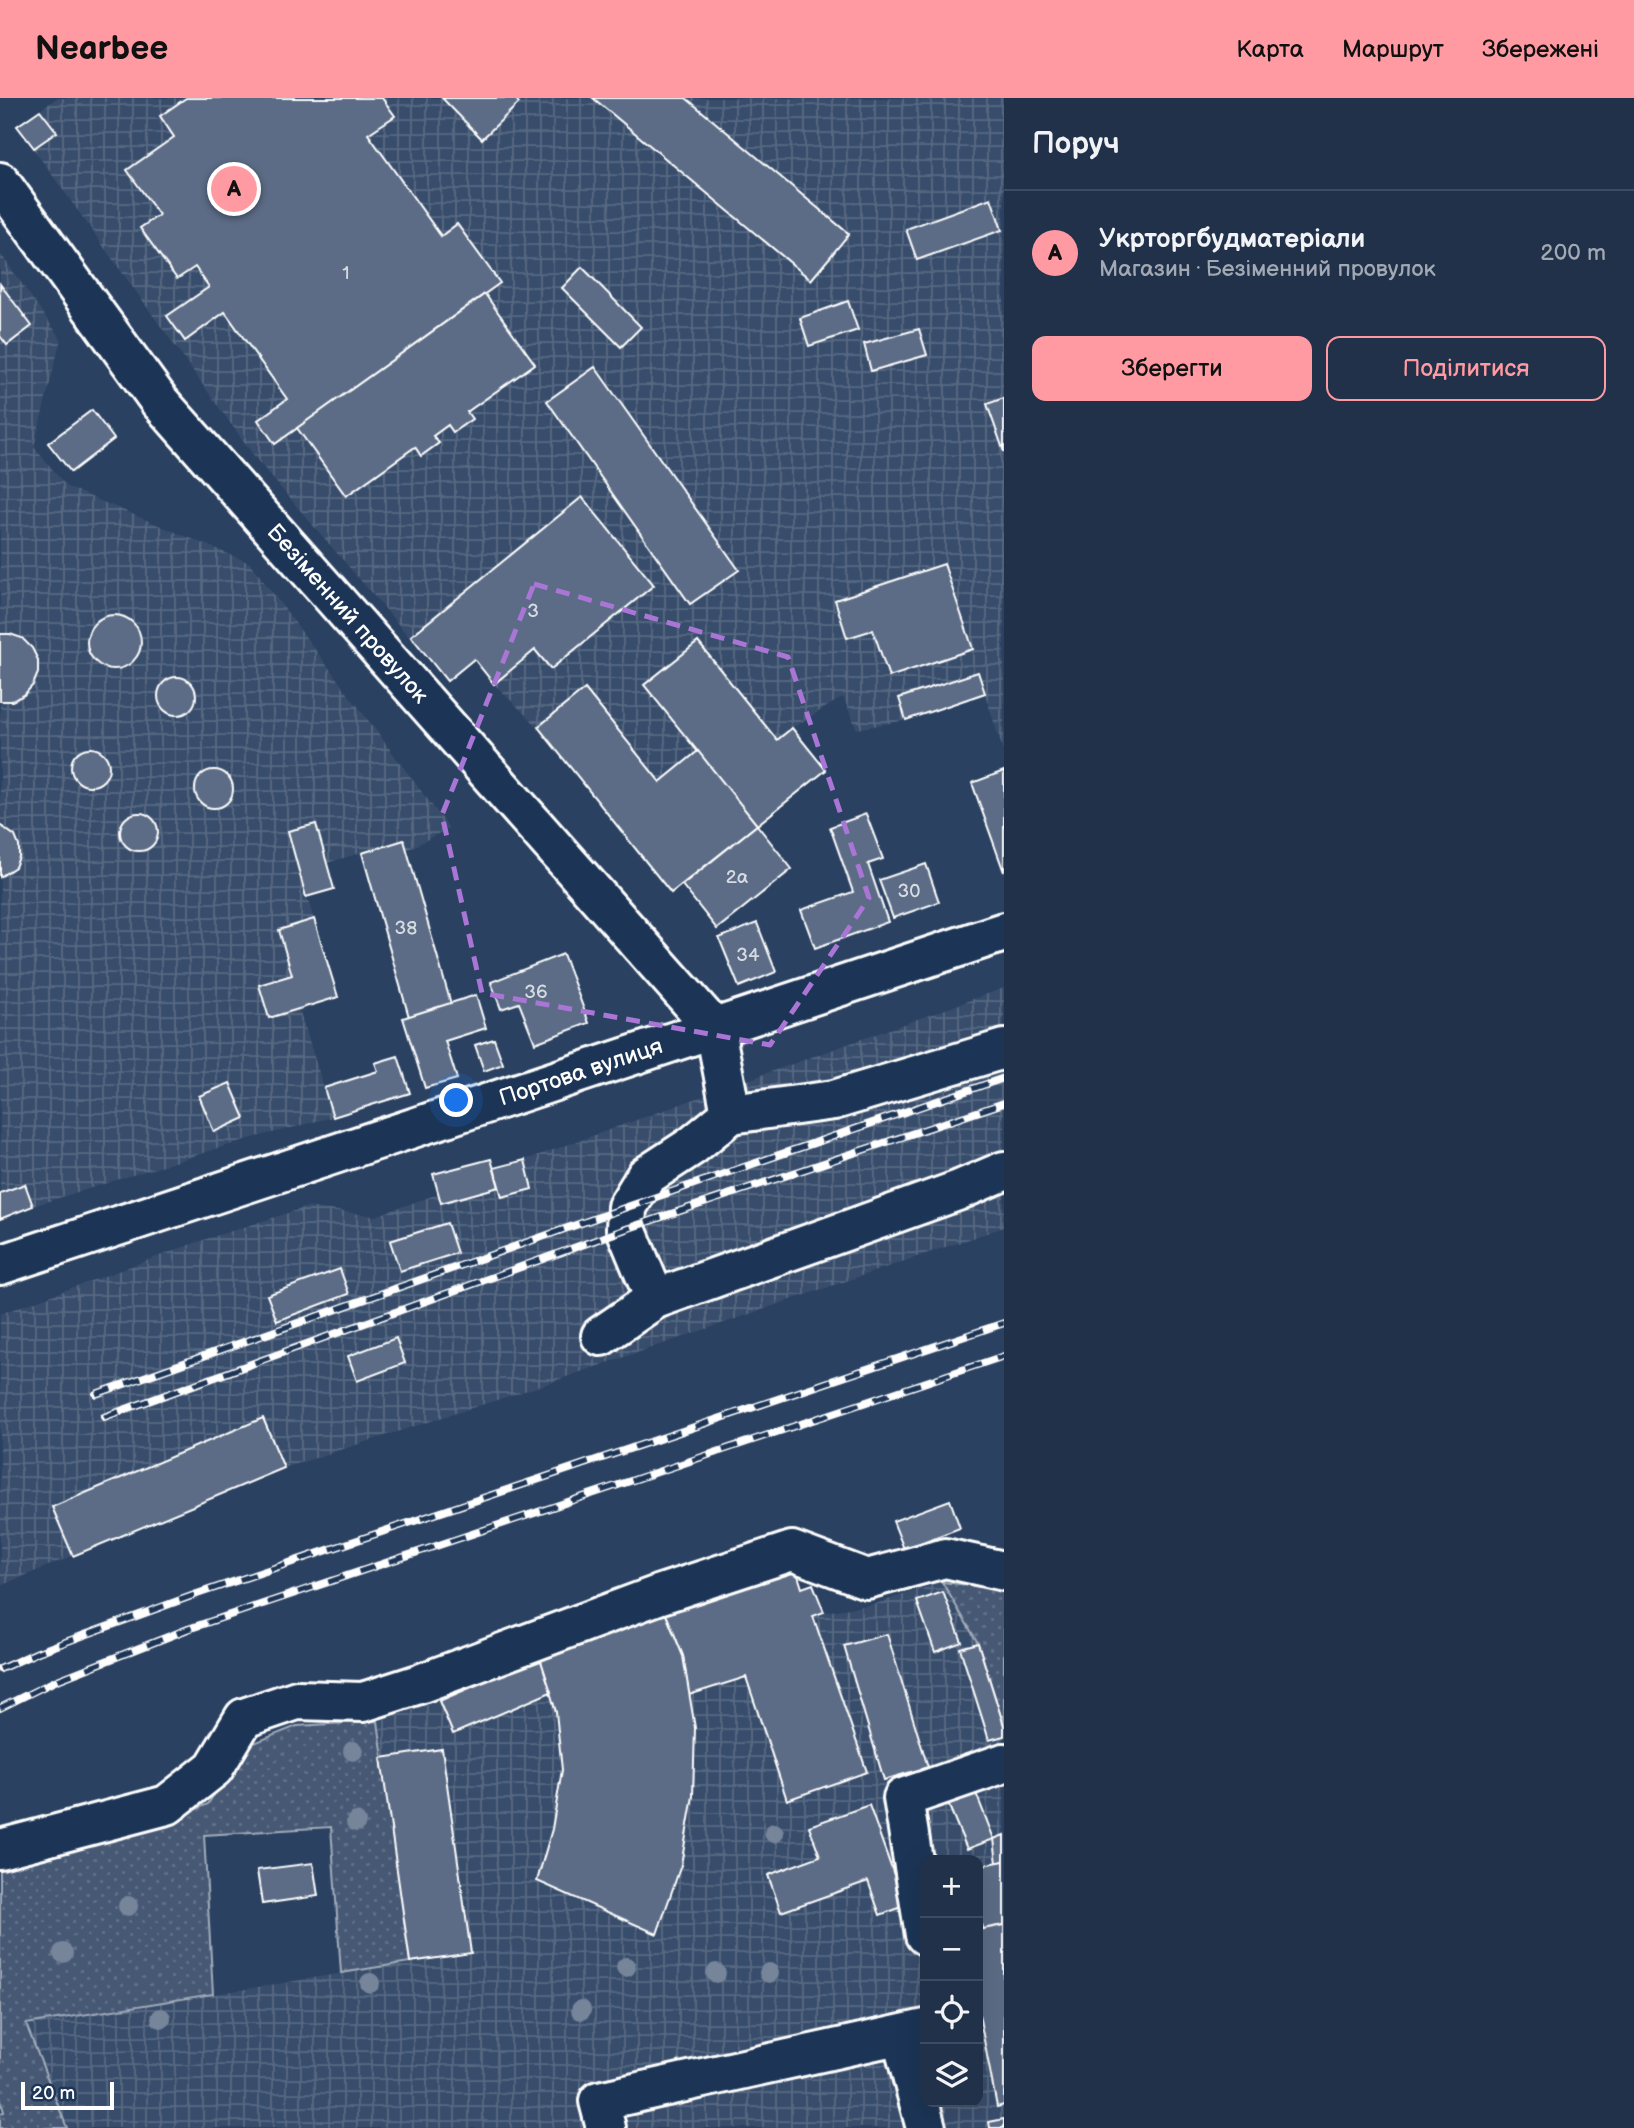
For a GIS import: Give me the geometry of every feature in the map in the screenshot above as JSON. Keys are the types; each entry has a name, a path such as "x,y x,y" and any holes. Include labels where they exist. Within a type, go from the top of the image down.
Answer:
{"street":[{"name":"Безіменний провулок","path":"0,182 160,402 715,1029"},
{"name":"Портова вулиця","path":"0,1265 1004,932"},
{"path":"715,1029 731,1114"},
{"path":"655,1299 626,1229 627,1207 646,1176 692,1146 731,1114 834,1100 1004,1049"},
{"path":"601,1336 655,1299 957,1191 1004,1171"},
{"path":"0,1849 167,1805 214,1768 244,1718 297,1700 363,1702 419,1684 658,1595 792,1551 867,1579 945,1558 1004,1571"},
{"path":"922,1918 903,1798 1004,1763"},
{"path":"606,2128 599,2101 913,2032 926,2128"}],"highlighted area":[{"path":"534,584 788,657 869,898 770,1045 482,993 442,815"}],"shaded area":[{"path":"57,98 1004,98 1004,753 985,694 906,720 857,729 843,697 792,728 826,770 671,893 538,727 494,684 474,659 447,681 256,459 17,126"},
{"path":"0,253 61,339 34,447 67,487 250,563 449,828 407,850 403,840 327,863 334,889 307,897 338,997 299,1009 333,1117 245,1140 33,1206 0,1219"},
{"path":"1004,988 1004,1227 531,1389 284,1468 0,1586 0,1314 203,1240 307,1207 375,1216 438,1194 441,1202 498,1187 494,1168 525,1160"},
{"path":"794,1563 802,1587 813,1584 824,1612 875,1604 942,1582 978,1643 1004,1726 1004,2128 67,2128 26,2025 410,1962 378,1721 439,1701 540,1658"},
{"path":"942,1582 1004,1589 1004,1726 978,1643"},
{"path":"378,1721 410,1962 341,1973 331,1827 204,1835 213,1994 26,2024 67,2128 0,2128 0,2113 4,2112 0,2097 0,1867 147,1831 208,1804 244,1747 297,1726"}],"building":[{"path":"186,98 382,98 395,116 368,134 441,236 457,224 500,283 275,444 258,420 287,399 225,312 185,341 167,316 209,287 195,267 177,279 140,228 159,215 127,170 174,137 160,116"},
{"path":"442,98 515,98 519,103 482,139"},
{"path":"593,98 686,98 849,234 811,280"},
{"path":"40,110 57,132 34,148 17,126"},
{"path":"991,198 1002,230 917,260 906,229"},
{"path":"582,267 641,327 621,347 562,288"},
{"path":"0,284 32,326 7,345 0,336"},
{"path":"485,294 535,364 467,412 472,419 453,432 448,425 433,436 439,443 421,456 415,447 346,496 297,428"},
{"path":"848,301 858,330 809,346 800,318"},
{"path":"919,329 927,355 871,371 864,344"},
{"path":"595,367 739,570 690,604 547,401"},
{"path":"1004,398 1004,452 987,404"},
{"path":"92,410 114,439 71,472 48,443"},
{"path":"582,497 654,585 551,669 535,650 494,684 474,659 447,681 411,636"},
{"path":"944,564 973,649 889,677 873,630 847,638 835,600"},
{"path":"119,615 129,619 137,627 141,642 137,657 129,665 109,669 99,665 91,657 87,637 91,627 99,619"},
{"path":"0,634 22,638 32,648 38,660 38,673 33,685 24,695 12,701 0,701"},
{"path":"698,642 777,740 792,728 826,770 757,825 644,685"},
{"path":"978,672 985,693 906,720 899,698"},
{"path":"177,677 191,682 196,696 191,710 177,715 163,710 158,696 163,682"},
{"path":"585,689 660,782 698,751 757,825 671,893 538,727"},
{"path":"90,748 104,753 109,767 104,781 90,786 76,781 71,767 76,753"},
{"path":"214,770 228,775 233,789 228,803 214,808 200,803 195,789 200,775"},
{"path":"1004,771 1004,872 972,783"},
{"path":"139,813 153,818 158,832 153,846 139,851 125,846 120,832 125,818"},
{"path":"866,814 883,859 868,864 888,922 815,948 801,910 853,892 830,827"},
{"path":"316,824 334,889 306,897 288,831"},
{"path":"0,825 15,836 19,857 15,867 0,877"},
{"path":"757,825 792,869 717,929 682,885"},
{"path":"404,840 451,1004 409,1017 362,853"},
{"path":"926,864 939,902 893,918 879,880"},
{"path":"314,919 338,997 269,1018 259,985 292,975 279,930"},
{"path":"757,923 776,972 739,987 719,938"},
{"path":"563,954 589,1023 535,1043 519,1003 501,1009 491,982"},
{"path":"476,995 486,1028 445,1041 457,1079 425,1088 403,1018"},
{"path":"494,1039 503,1064 484,1071 475,1045"},
{"path":"398,1056 410,1093 333,1117 324,1088 378,1071 375,1063"},
{"path":"230,1083 245,1118 214,1132 199,1096"},
{"path":"491,1159 499,1187 441,1203 433,1174"},
{"path":"525,1160 532,1189 502,1197 494,1168"},
{"path":"25,1184 33,1206 0,1219 0,1193"},
{"path":"447,1223 457,1253 400,1271 390,1241"},
{"path":"340,1269 349,1294 277,1321 267,1295"},
{"path":"396,1338 405,1363 357,1381 348,1356"},
{"path":"263,1418 284,1468 73,1556 52,1507"},
{"path":"950,1500 960,1528 904,1549 893,1521"},
{"path":"794,1563 802,1588 813,1584 824,1612 813,1616 867,1772 787,1800 746,1677 689,1695 683,1656 663,1607"},
{"path":"943,1592 962,1642 935,1652 917,1601"},
{"path":"663,1607 683,1656 695,1728 693,1796 681,1865 657,1934 537,1881 552,1829 562,1770 556,1712 540,1658"},
{"path":"887,1634 928,1767 884,1780 844,1646"},
{"path":"978,1643 1004,1726 1004,1736 989,1740 960,1648"},
{"path":"540,1658 551,1692 453,1734 439,1701"},
{"path":"442,1749 471,1953 410,1962 381,1758"},
{"path":"974,1788 994,1839 967,1849 946,1799"},
{"path":"869,1805 905,1906 880,1915 868,1881 781,1912 768,1875 820,1856 809,1826"},
{"path":"1004,1835 1004,1861 997,1863 994,1839"},
{"path":"1004,1861 1004,1925 983,1929 983,1918 983,1865"},
{"path":"313,1863 318,1896 262,1904 257,1870"},
{"path":"1004,1925 1004,2105 997,2107 983,2035 983,1929"},
{"path":"1004,2119 1004,2128 990,2128 989,2122"}],"railway":[{"path":"96,1394 1004,1078"},
{"path":"104,1417 626,1229 1004,1103"},
{"path":"0,1669 38,1652 197,1594 1004,1323"},
{"path":"0,1708 55,1681 188,1629 1004,1356"}],"place":[{"name":"Укрторгбудматеріали","path":"234,189"}]}
